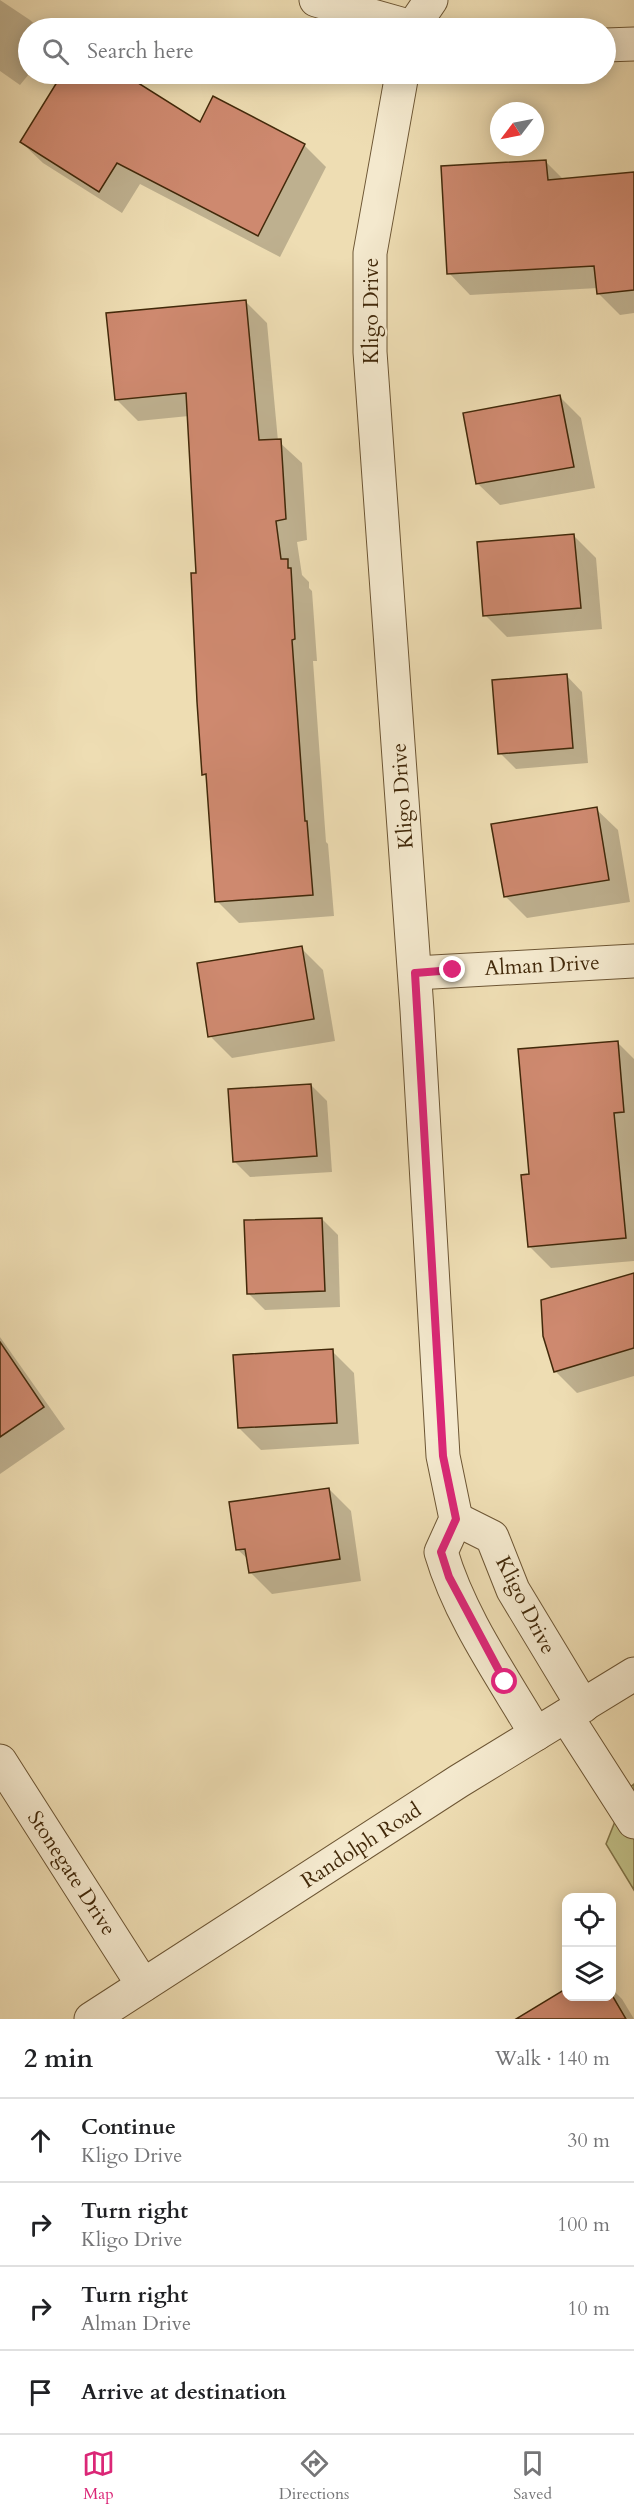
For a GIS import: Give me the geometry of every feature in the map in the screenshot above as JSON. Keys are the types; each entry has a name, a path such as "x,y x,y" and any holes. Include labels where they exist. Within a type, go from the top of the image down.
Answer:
{"street":[{"path":"316,0 378,18"},
{"path":"404,0 410,18"},
{"path":"419,18 431,0"},
{"path":"616,45 634,44"},
{"name":"Kligo Drive","path":"400,84 370,254 370,352 415,973 443,1456 456,1519 492,1538 513,1590 634,1822"},
{"name":"Alman Drive","path":"415,973 634,961"},
{"path":"456,1519 441,1552 449,1577 470,1620 536,1734"},
{"name":"Randolph Road","path":"91,2019 459,1781 634,1674"},
{"name":"Stonegate Drive","path":"0,1761 143,1984"}],"shaded area":[{"path":"634,1784 634,1890 606,1844 628,1789"}],"building":[{"path":"56,84 140,84 200,122 213,96 305,144 258,236 117,163 99,192 20,142"},
{"path":"546,160 548,180 634,172 634,290 597,294 594,266 447,274 441,166"},
{"path":"246,300 259,440 281,439 286,519 276,521 281,559 288,559 288,568 291,568 295,639 292,640 305,821 307,821 313,895 215,902 206,774 202,775 197,702 191,573 196,573 186,393 115,400 106,313"},
{"path":"560,395 574,467 476,484 463,413"},
{"path":"574,534 581,608 483,616 477,542"},
{"path":"567,674 573,748 498,754 492,680"},
{"path":"597,807 609,880 504,897 491,824"},
{"path":"302,946 314,1019 208,1037 197,963"},
{"path":"618,1041 624,1112 614,1113 626,1238 528,1247 521,1175 529,1174 518,1049"},
{"path":"311,1084 317,1156 233,1162 228,1089"},
{"path":"322,1218 325,1291 247,1294 244,1220"},
{"path":"634,1273 634,1348 554,1372 543,1336 541,1300"},
{"path":"0,1342 44,1407 0,1437"},
{"path":"333,1349 337,1423 238,1428 233,1355"},
{"path":"329,1488 340,1559 249,1573 245,1549 236,1550 229,1502"},
{"path":"562,1991 562,2001 616,2001 626,2019 516,2019"}],"route":[{"path":"453,970 415,973 443,1456 456,1519 441,1552 449,1577 470,1620 505,1682"}]}
